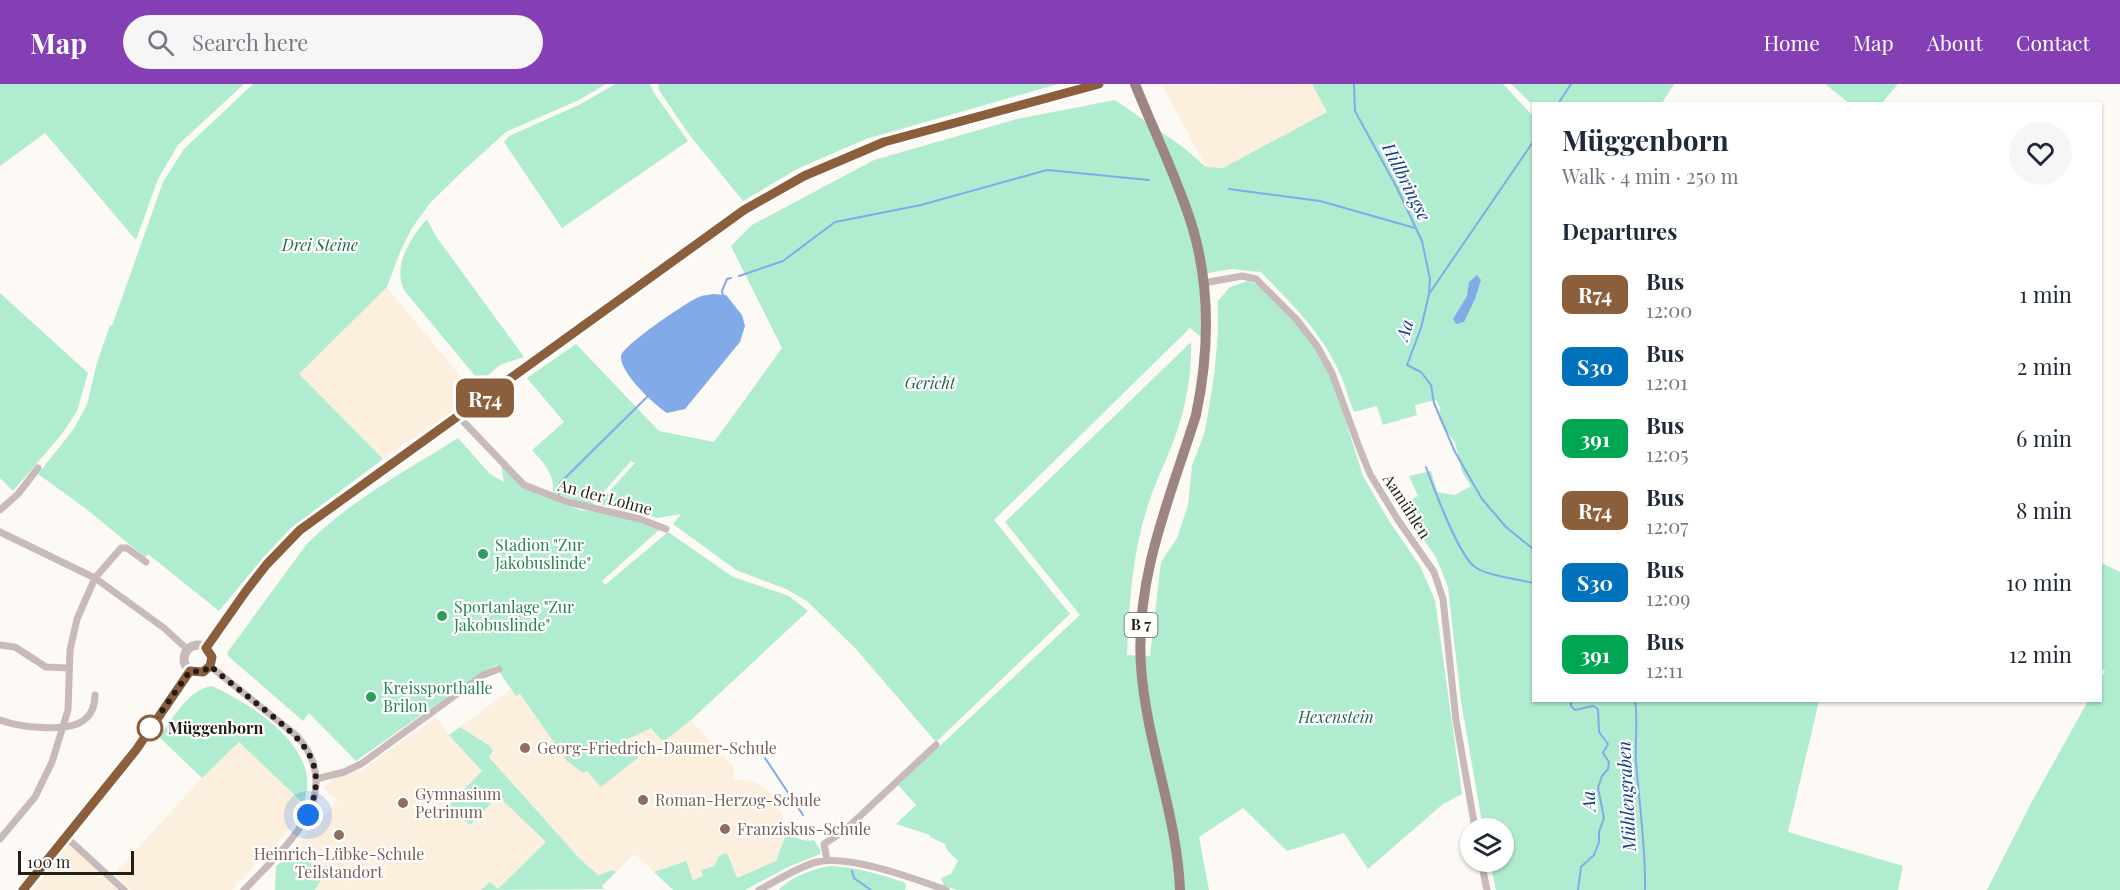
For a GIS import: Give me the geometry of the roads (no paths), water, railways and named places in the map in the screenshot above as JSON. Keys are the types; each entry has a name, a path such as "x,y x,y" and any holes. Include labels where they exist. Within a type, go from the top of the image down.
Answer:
{"main road":[{"name":"B 7","path":"1135,84 1192,228 1204,283 1207,331 1203,381 1196,415 1148,566 1140,638 1147,712 1173,830 1180,890"}],"street":[{"path":"206,648 246,591 289,539 334,503 459,417 744,210 804,176 884,142 1099,84"},
{"name":"Aamühlen","path":"1204,283 1242,276 1256,279 1297,320 1327,362 1364,461 1398,520 1434,572 1443,599 1456,720 1473,818"},
{"name":"An der Lohne","path":"459,417 524,485 568,502 640,519 666,529"},
{"path":"0,510 18,494 38,468"},
{"path":"0,532 95,578 164,628 188,650"},
{"path":"0,839 38,793 52,762 64,727 69,700 69,668 75,626 95,578 121,548 127,548 146,562"},
{"path":"0,645 7,644 15,647 46,667 69,668"},
{"path":"199,645 206,648 212,657 210,666 203,672 190,671 184,661 188,650 199,645"},
{"path":"210,666 297,736 310,755 316,779 314,798 304,822 244,890"},
{"path":"316,779 344,772 361,764 483,675 499,669"},
{"path":"23,890 136,750 190,671"},
{"path":"0,720 13,724 64,727 78,724 87,718 93,709 95,695"},
{"path":"827,860 824,844 845,830 936,745"},
{"path":"65,836 124,890"},
{"path":"759,890 810,864 827,860 855,863 946,890"},
{"path":"1483,872 1487,890"}],"water":[{"path":"1477,275 1481,280 1475,299 1464,322 1456,324 1453,319 1467,296 1469,282"},
{"path":"713,294 726,295 742,315 745,326 740,342 685,409 667,413 646,396 631,379 622,363 621,356 632,343 670,315 699,297"}],"waterway":[{"name":"Hillbringse","path":"1354,84 1355,111 1397,188 1422,241 1430,279 1429,292"},
{"name":"Aa","path":"1559,102 1571,84"},
{"name":"Aa","path":"1532,143 1429,294 1421,328 1407,365 1421,372 1431,385 1434,403 1455,452 1482,499 1506,527 1532,548"},
{"path":"739,276 783,261 835,222 921,205 1047,170 1149,180"},
{"path":"1229,189 1320,201 1415,228"},
{"path":"723,295 722,291 727,279 731,278"},
{"path":"559,496 560,483 649,395"},
{"name":"Mühlengraben","path":"1426,467 1447,520 1468,560 1475,567 1487,573 1532,583"},
{"name":"Aa","path":"1571,702 1575,710 1593,706 1598,709 1599,732 1608,744 1603,753 1609,762 1608,769 1602,776 1598,788 1604,818 1599,832 1599,842 1594,855 1581,867 1578,890"},
{"name":"Mühlengraben","path":"1635,702 1636,761 1645,890"},
{"path":"765,758 803,815"},
{"path":"852,871 854,878 871,890"}],"place":[{"name":"Stadion \"Zur Jakobuslinde\"","path":"483,554"},
{"name":"Sportanlage \"Zur Jakobuslinde\"","path":"442,616"},
{"name":"Kreissporthalle Brilon","path":"371,697"},
{"name":"Müggenborn","path":"150,728"},
{"name":"Georg-Friedrich-Daumer-Schule","path":"525,748"},
{"name":"Roman-Herzog-Schule","path":"643,800"},
{"name":"Gymnasium Petrinum","path":"403,803"},
{"name":"Franziskus-Schule","path":"725,829"},
{"name":"Heinrich-Lübke-Schule Teilstandort","path":"339,835"}],"park label":[{"name":"Drei Steine","path":"320,245"},
{"name":"Gericht","path":"930,383"},
{"name":"Hexenstein","path":"1336,717"}]}
